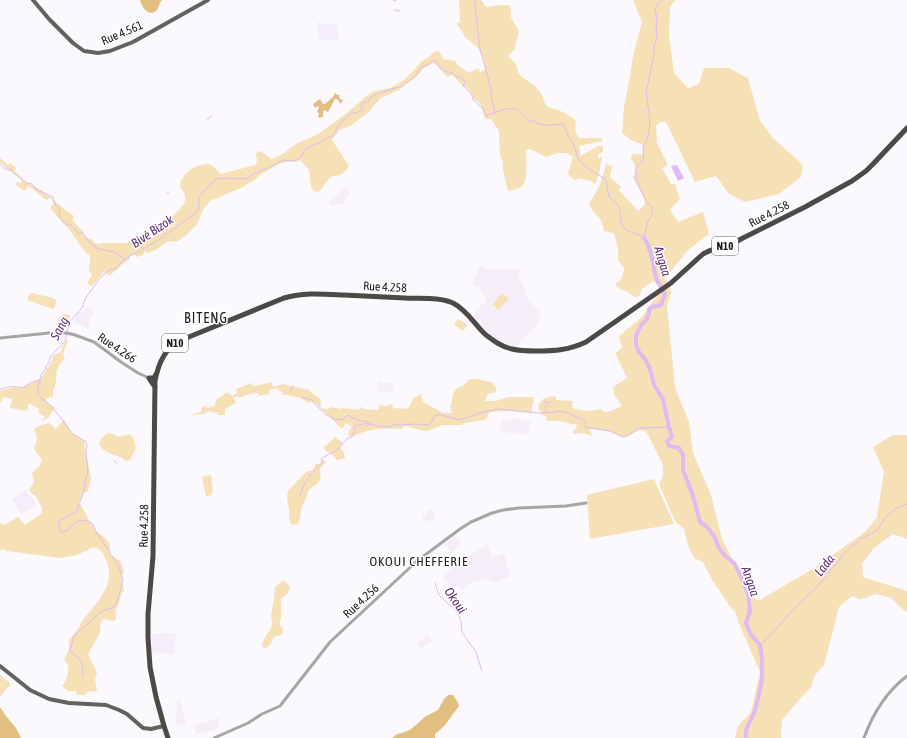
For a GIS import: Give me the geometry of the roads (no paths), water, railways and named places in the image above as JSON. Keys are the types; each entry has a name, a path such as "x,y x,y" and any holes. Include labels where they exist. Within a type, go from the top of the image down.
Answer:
{"highway":[{"name":"Rue 4.258","path":"164,726 152,681 148,652 148,614 153,556 155,381 161,362 171,346 179,341 284,298 306,294 363,295 446,301 459,306 484,333 495,342 511,349 558,351 573,348 591,339 670,283 703,254 741,239 805,207 852,181 866,171 907,128"},
{"path":"149,378 154,378 157,373"},
{"path":"149,378 156,389"},
{"name":"N10","path":"164,726 168,738"}],"main road":[{"name":"Rue 4.561","path":"33,0 49,19 73,43 84,51 98,53 110,51 133,42 208,0"},
{"path":"0,666 30,690 49,699 69,703 106,705 127,714 143,728 151,729 164,726"}],"street":[{"name":"Rue 4.266","path":"0,338 67,333 94,342 138,373 155,381"},
{"name":"Rue 4.256","path":"214,738 248,723 262,714 280,706 337,635 417,561 466,525 486,515 503,510 566,506 586,502"},
{"path":"864,738 887,694 907,676"}],"waterway":[{"path":"475,0 480,48 491,89 495,113"},
{"name":"Angaa","path":"83,677 81,662 70,651 74,636 102,611 114,607 118,599 123,580 118,565 96,532 93,524 80,520 71,526 67,531 61,532 59,530 59,521 77,511 84,490 88,472 86,451 87,445 85,441 69,430 52,407 38,395 38,387 41,375 49,363 50,357 65,341 69,323 82,308 85,299 100,278 108,271 115,269 129,256 160,239 196,213 199,206 199,197 214,180 219,178 245,179 282,160 297,160 301,157 303,152 311,146 332,136 340,123 350,114 358,112 362,109 362,104 364,102 368,102 372,96 401,87 415,77 420,68 432,61 436,61 445,71 452,73 457,77 461,77 465,82 463,86 469,91 473,97 473,100 483,108 487,116 500,110 515,109 519,110 529,121 534,121 544,125 563,124 575,147 580,161 590,170 606,180 609,197 618,205 620,220 624,228 644,238 648,221 653,211 651,206 647,203 636,179 636,168 643,160 643,146 649,133 650,120 646,93 657,38 657,18 655,10 657,4 661,0"},
{"path":"394,10 400,11"},
{"path":"207,120 212,116"},
{"name":"Bivé Bizok","path":"0,164 5,169 11,170 27,183 32,184 37,190 53,197 59,208 60,216 64,222 67,225 70,224 79,234 81,232 83,233 89,242 99,249 114,252 125,259"},
{"name":"Angaa","path":"644,238 651,253 655,275 665,294 661,305 649,309 649,314 641,325 636,336 636,345 639,352 645,359 650,369 654,385 663,399 672,437 667,441 669,446 679,448 683,455 683,470 693,496 700,522 707,527 714,536 719,548 725,556 734,563 740,574 748,594 750,611 746,623 751,635 760,645 762,658 762,679 754,713 746,730 746,738"},
{"name":"Sang","path":"0,389 14,386 22,388 39,380"},
{"path":"291,392 293,386"},
{"path":"302,397 311,400 325,414 337,420 343,419 348,415 354,419 368,422"},
{"path":"545,399 545,403 551,402"},
{"path":"546,412 545,406 550,406"},
{"path":"300,496 309,477 323,462 321,459 337,450 347,439 353,436 355,426 368,423 387,427 394,425 428,425 432,422 435,415 442,415 459,420 498,409 540,413 551,413 558,411 566,412 586,421 585,427 610,431 623,437 640,428 669,427"},
{"name":"Lada","path":"760,645 819,585 847,550 861,539 877,530 886,517 895,509 907,504"},
{"name":"Okoui","path":"435,583 439,595 455,610 459,616 462,632 476,652 482,671"}],"district":[{"name":"BITENG","path":"206,318"},
{"name":"OKOUI CHEFFERIE","path":"419,561"}]}
